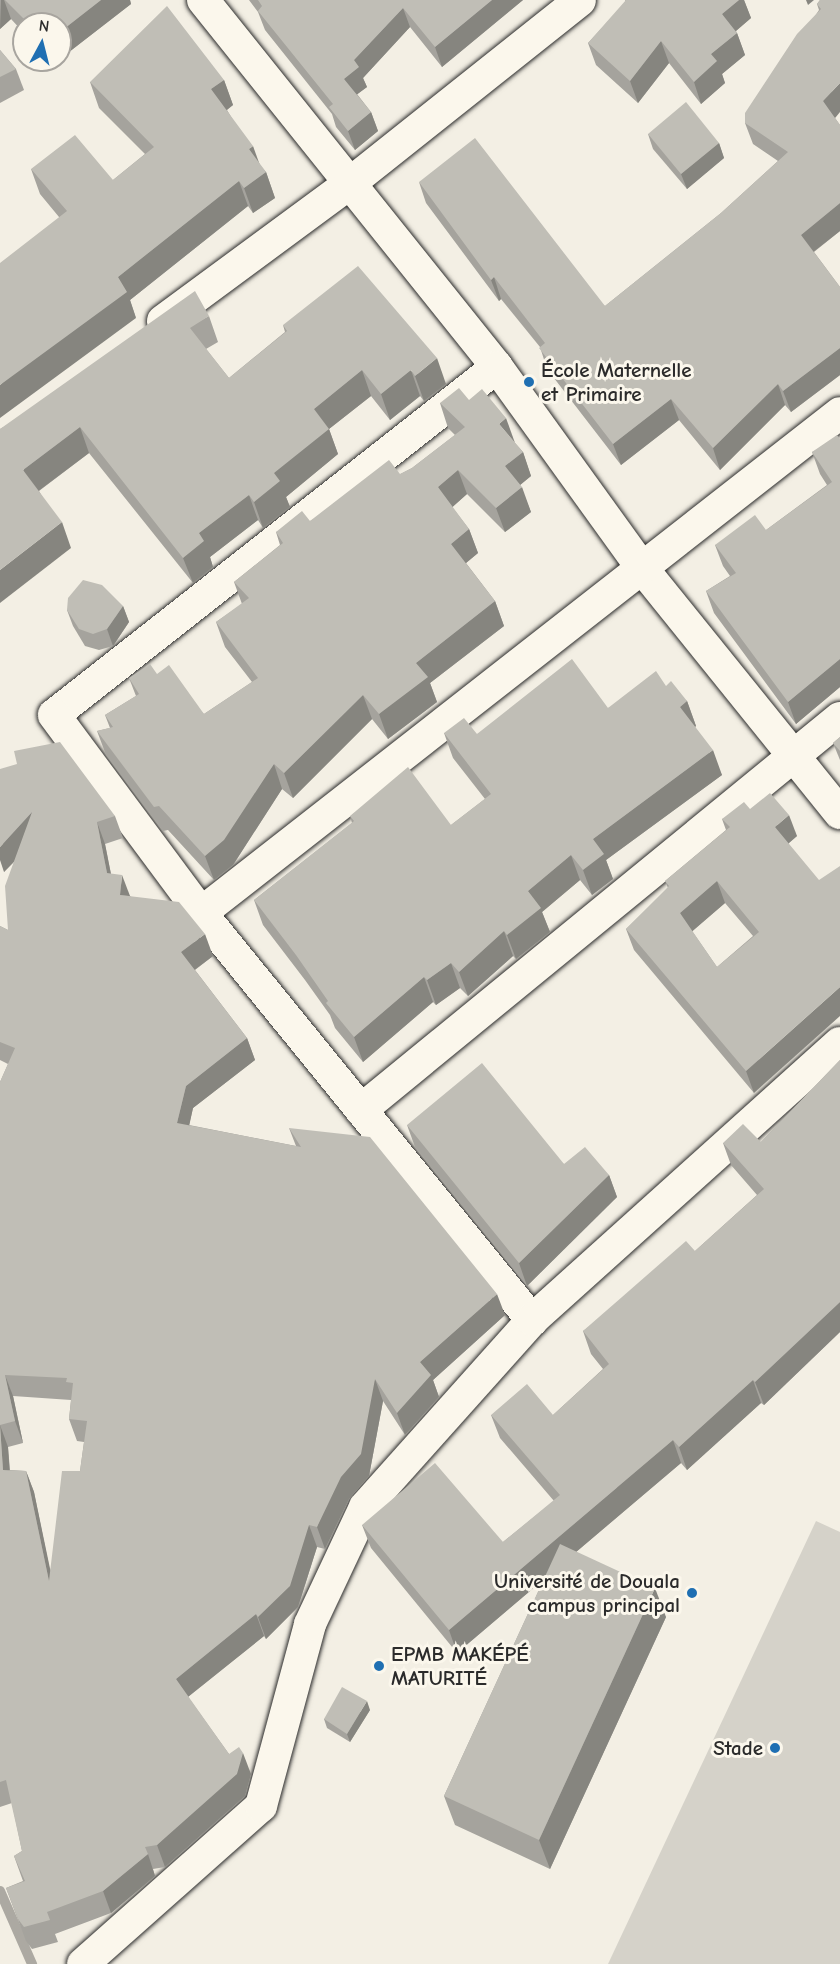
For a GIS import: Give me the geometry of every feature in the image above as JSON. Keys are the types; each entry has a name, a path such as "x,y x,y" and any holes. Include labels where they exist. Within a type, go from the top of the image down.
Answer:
{"street":[{"path":"203,0 497,367 642,568 840,813"},
{"path":"142,336 349,184 580,0"},
{"path":"497,367 54,715 201,913 532,1320"},
{"path":"201,913 840,413"},
{"path":"361,1110 795,758 840,718"},
{"path":"82,1964 261,1806 310,1624 365,1507 532,1320 840,1043"}],"shaded area":[{"name":"Stade","path":"816,1521 840,1532 840,1964 608,1964"}],"building":[{"path":"5,0 101,0 72,23 72,12 17,12"},
{"path":"258,0 492,0 435,47 403,8 354,60 359,67 344,79 371,112 348,131 329,107 333,104 258,11 262,6"},
{"path":"626,0 739,0 722,14 737,33 711,54 717,61 694,82 661,41 630,81 588,43"},
{"path":"820,0 840,0 840,83 823,101 840,125 840,203 801,235 840,287 840,348 783,391 778,384 713,448 671,399 613,444 539,348 545,343 494,277 491,280 419,182 475,138 605,306 721,213 788,152 745,123 745,113 797,34 821,9 817,4"},
{"path":"167,6 224,80 211,89 253,146 249,149 266,172 244,188 239,181 118,277 127,292 0,385 0,263 67,211 31,169 75,135 113,180 154,147 90,82"},
{"path":"0,50 12,64 12,71 0,77"},
{"path":"686,102 719,143 681,174 648,134"},
{"path":"358,266 437,358 415,376 411,370 381,394 362,370 314,409 329,429 274,473 280,481 254,502 249,495 199,533 204,541 183,558 80,427 23,470 62,522 0,570 0,429 195,291 209,316 190,328 229,378 287,331 283,325"},
{"path":"459,388 469,400 482,389 506,418 499,424 523,452 505,466 522,487 496,508 458,470 438,487 469,529 451,544 495,601 416,663 428,677 379,714 363,695 284,773 274,764 224,840 205,856 159,806 154,807 97,731 113,727 105,715 139,694 129,678 150,664 157,674 169,665 204,714 258,678 216,622 249,598 234,582 283,543 276,532 302,511 310,521 389,460 400,474 412,468 465,427 440,403"},
{"path":"837,435 840,439 840,659 788,702 706,591 736,573 715,545 755,515 766,530 832,482 812,452"},
{"path":"83,580 102,585 123,606 107,629 93,634 79,629 67,610 68,598"},
{"path":"572,659 608,708 656,671 666,686 671,681 687,701 680,707 713,750 593,839 604,854 583,870 571,855 528,891 541,908 507,935 504,931 459,972 451,963 427,980 424,977 354,1037 326,1003 328,1001 296,955 254,900 354,821 350,816 408,767 451,825 491,794 444,733 464,718 477,734"},
{"path":"840,737 840,751 833,743"},
{"path":"60,742 115,816 97,822 107,873 122,875 120,895 179,902 205,934 181,952 247,1038 186,1086 177,1123 301,1147 289,1128 370,1137 497,1294 420,1362 431,1375 397,1413 375,1379 361,1454 341,1477 317,1527 309,1525 290,1586 258,1617 256,1614 176,1679 229,1754 239,1747 243,1753 237,1774 157,1845 145,1847 148,1854 103,1891 47,1912 50,1920 24,1927 18,1919 6,1888 25,1881 14,1856 22,1851 6,1780 0,1782 0,1425 0,1082 15,1048 0,1042 0,926 8,930 5,886 32,812 0,847 0,769 17,764 14,751","holes":["5,1375 67,1378 66,1382 73,1383 69,1419 87,1421 80,1471 62,1471 49,1581 26,1471 3,1470 0,1425 15,1421"]},
{"path":"770,793 789,815 775,827 819,880 840,866 840,987 746,1071 626,929 669,886 665,881 730,827 722,819 744,802 750,809","holes":["717,881 759,932 717,967 680,913"]},
{"path":"840,1060 840,1302 755,1382 753,1380 679,1447 673,1440 449,1630 362,1525 435,1463 503,1542 560,1495 491,1415 527,1384 553,1415 609,1364 583,1331 686,1241 695,1251 764,1189 723,1143 743,1124 761,1142"},
{"path":"482,1063 564,1164 585,1147 609,1175 519,1263 407,1125"},
{"path":"560,1544 655,1588 539,1840 444,1796"},
{"path":"342,1687 367,1701 347,1734 324,1719"}],"waterway":[{"path":"0,1891 32,1964"}],"place":[{"name":"École Maternelle et Primaire","path":"529,382"},
{"name":"Université de Douala campus principal","path":"692,1593"},
{"name":"EPMB MAKÉPÉ MATURITÉ","path":"379,1666"},
{"name":"Stade","path":"775,1748"}]}
